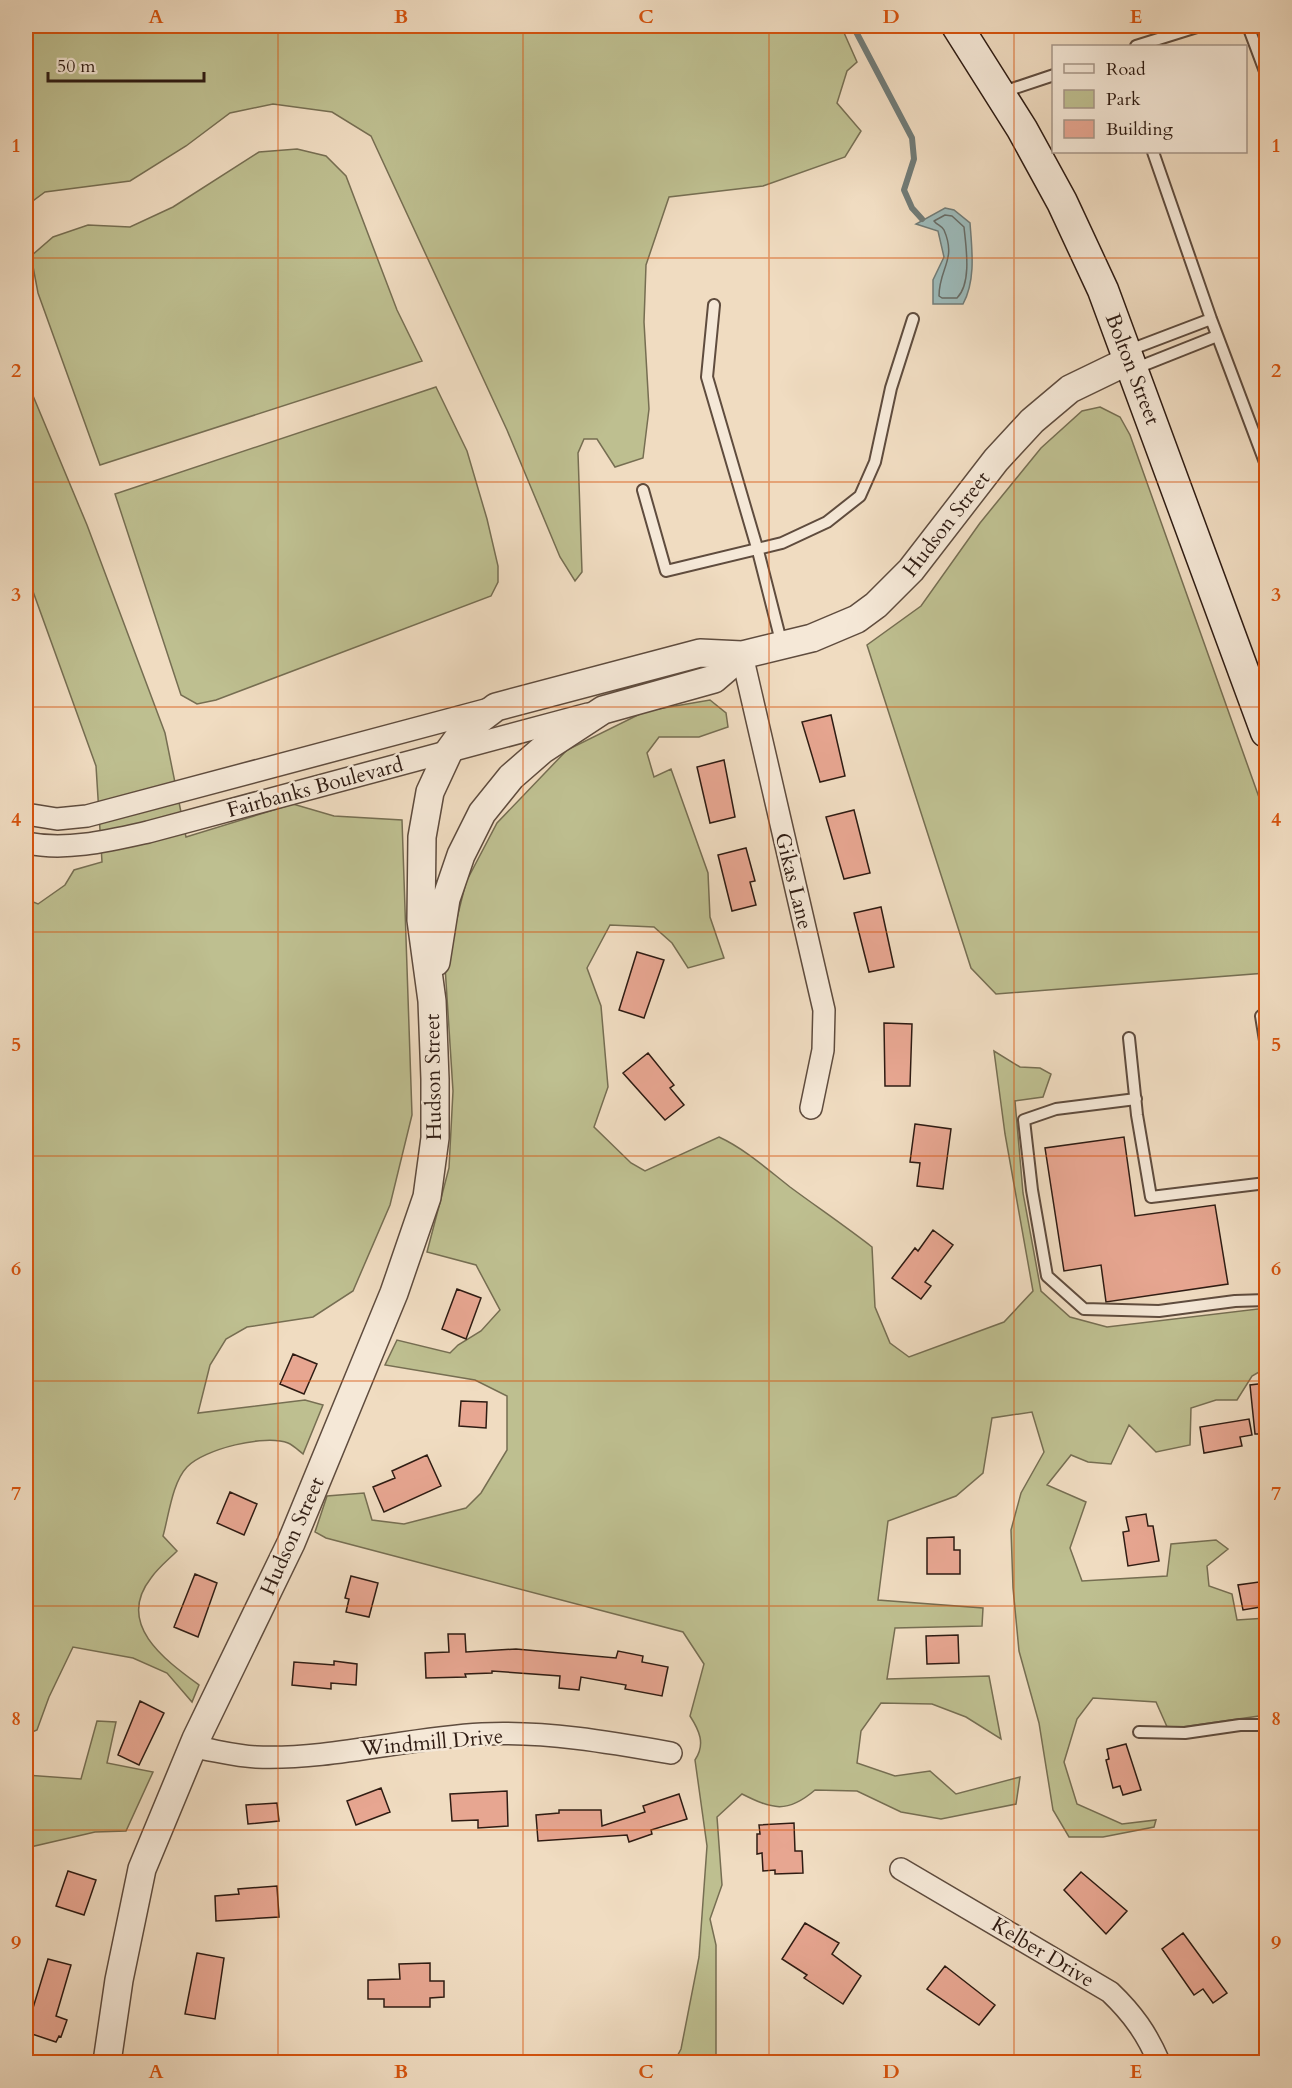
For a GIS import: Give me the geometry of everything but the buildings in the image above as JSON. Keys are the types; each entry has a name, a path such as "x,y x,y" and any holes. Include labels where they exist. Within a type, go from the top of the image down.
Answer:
{"main road":[{"name":"Bolton Street","path":"957,26 1000,93 1076,231 1130,360 1266,732"}],"street":[{"name":"Hudson Street","path":"107,2062 119,1980 142,1869 193,1747 291,1543 416,1233 427,1197 435,1138 432,1001 421,920 422,837 430,792 449,751 469,726 496,707 700,653 742,655 782,646 835,629 876,605 911,570 996,460 1032,421 1070,389 1130,360"},
{"name":"Hudson Street","path":"432,1001 446,899 460,855 482,813 527,762 561,736 603,710 714,679 742,655"},
{"name":"Gikas Lane","path":"742,655 824,1010 823,1050 811,1108"},
{"name":"Fairbanks Boulevard","path":"26,814 57,819 87,816 496,707"},
{"name":"Fairbanks Boulevard","path":"26,843 67,846 104,842 603,710"},
{"name":"Windmill Drive","path":"193,1747 255,1757 310,1755 406,1740 483,1734 579,1738 671,1753"},
{"name":"Kelber Drive","path":"901,1869 1110,1992 1132,2013 1148,2036 1159,2062"}],"lane":[{"path":"1139,45 1200,26"},
{"path":"1248,26 1266,74"},
{"path":"1000,93 1052,75"},
{"path":"1153,153 1210,319 1266,465"},
{"path":"714,305 707,377 758,551 782,646"},
{"path":"643,490 666,571 758,551 806,533 827,522 860,496 875,462 891,388 913,319"},
{"path":"1130,360 1210,319"},
{"path":"1130,360 1217,336"},
{"path":"1255,434 1266,429"},
{"path":"1261,1016 1266,1047"},
{"path":"1129,1038 1151,1197 1266,1182"},
{"path":"1136,1099 1056,1109 1024,1119 1032,1190 1047,1276 1084,1309 1159,1311 1235,1301 1266,1300"},
{"path":"1139,1732 1185,1733 1240,1725 1266,1725"}],"green space":[{"path":"26,26 841,26 857,62 847,71 837,103 861,131 845,157 763,186 669,197 646,265 644,322 649,409 643,458 615,467 597,439 584,439 578,453 582,572 575,581 560,557 507,430 371,136 332,112 273,104 230,113 186,146 130,181 45,192 26,206"},
{"path":"297,149 326,156 346,176 397,310 422,361 100,465 38,293 31,256 53,237 88,225 130,227 173,207 259,152"},
{"path":"26,379 87,525 165,733 186,837 293,804 334,816 402,820 412,1115 390,1205 353,1291 313,1317 247,1327 226,1339 210,1365 198,1413 305,1400 323,1405 303,1454 290,1444 278,1441 265,1440 235,1445 195,1460 187,1467 178,1482 163,1536 177,1551 151,1578 141,1595 139,1611 141,1625 159,1652 199,1685 192,1702 167,1673 133,1658 73,1647 49,1697 37,1730 32,1732 26,1746 26,899 38,904 65,885 74,870 102,862 96,766 26,572"},
{"path":"436,387 467,451 487,519 498,566 498,582 491,596 216,700 197,704 181,695 115,494"},
{"path":"1100,407 1120,417 1130,435 1266,817 1266,973 996,994 971,968 867,645 921,606 980,523 1041,448 1082,411"},
{"path":"710,700 726,713 728,727 699,737 659,737 647,753 654,777 671,769 708,873 710,917 724,958 688,968 672,943 654,927 610,925 587,968 601,1006 608,1087 594,1127 631,1163 645,1171 719,1137 756,1160 872,1247 875,1307 890,1343 909,1357 1004,1322 1033,1291 1005,1134 994,1051 1020,1067 1040,1068 1051,1074 1043,1097 1015,1101 1023,1193 1041,1291 1070,1317 1107,1327 1266,1308 1266,1368 1252,1376 1237,1400 1216,1400 1191,1408 1190,1445 1156,1452 1129,1425 1111,1464 1088,1462 1071,1455 1047,1485 1086,1502 1070,1548 1082,1581 1167,1576 1171,1544 1216,1540 1228,1549 1207,1566 1209,1586 1232,1594 1237,1620 1266,1618 1266,1715 1168,1729 1156,1702 1093,1698 1077,1719 1064,1762 1077,1804 1122,1824 1156,1820 1154,1827 1103,1837 1069,1837 1053,1810 1039,1723 1019,1651 1013,1588 1011,1530 1021,1493 1044,1452 1032,1412 992,1418 983,1473 956,1496 888,1521 878,1600 983,1608 982,1626 895,1628 887,1679 989,1676 1001,1739 966,1717 932,1704 881,1703 861,1731 857,1763 895,1776 930,1771 956,1794 1020,1777 1016,1804 941,1819 901,1812 857,1791 815,1790 796,1803 779,1807 762,1803 742,1794 717,1817 722,1885 710,1919 716,1945 716,2062 674,2062 681,2049 699,1957 707,1846 695,1760 701,1743 690,1716 704,1664 683,1632 326,1538 315,1532 327,1496 364,1493 372,1520 404,1524 466,1508 481,1493 507,1450 507,1396 475,1380 385,1365 397,1340 450,1353 458,1345 481,1331 500,1310 476,1265 427,1252 449,1168 453,1091 445,966 466,882 497,823 567,750 646,711"},
{"path":"97,1721 116,1722 107,1763 153,1772 126,1831 95,1832 26,1848 26,1775 81,1779"}],"water":[{"path":"945,208 954,210 970,223 971,275 963,304 933,304 933,280 944,257 938,231 916,224"}],"waterway":[{"path":"853,26 912,138 914,159 904,190 912,208 922,219"}]}
